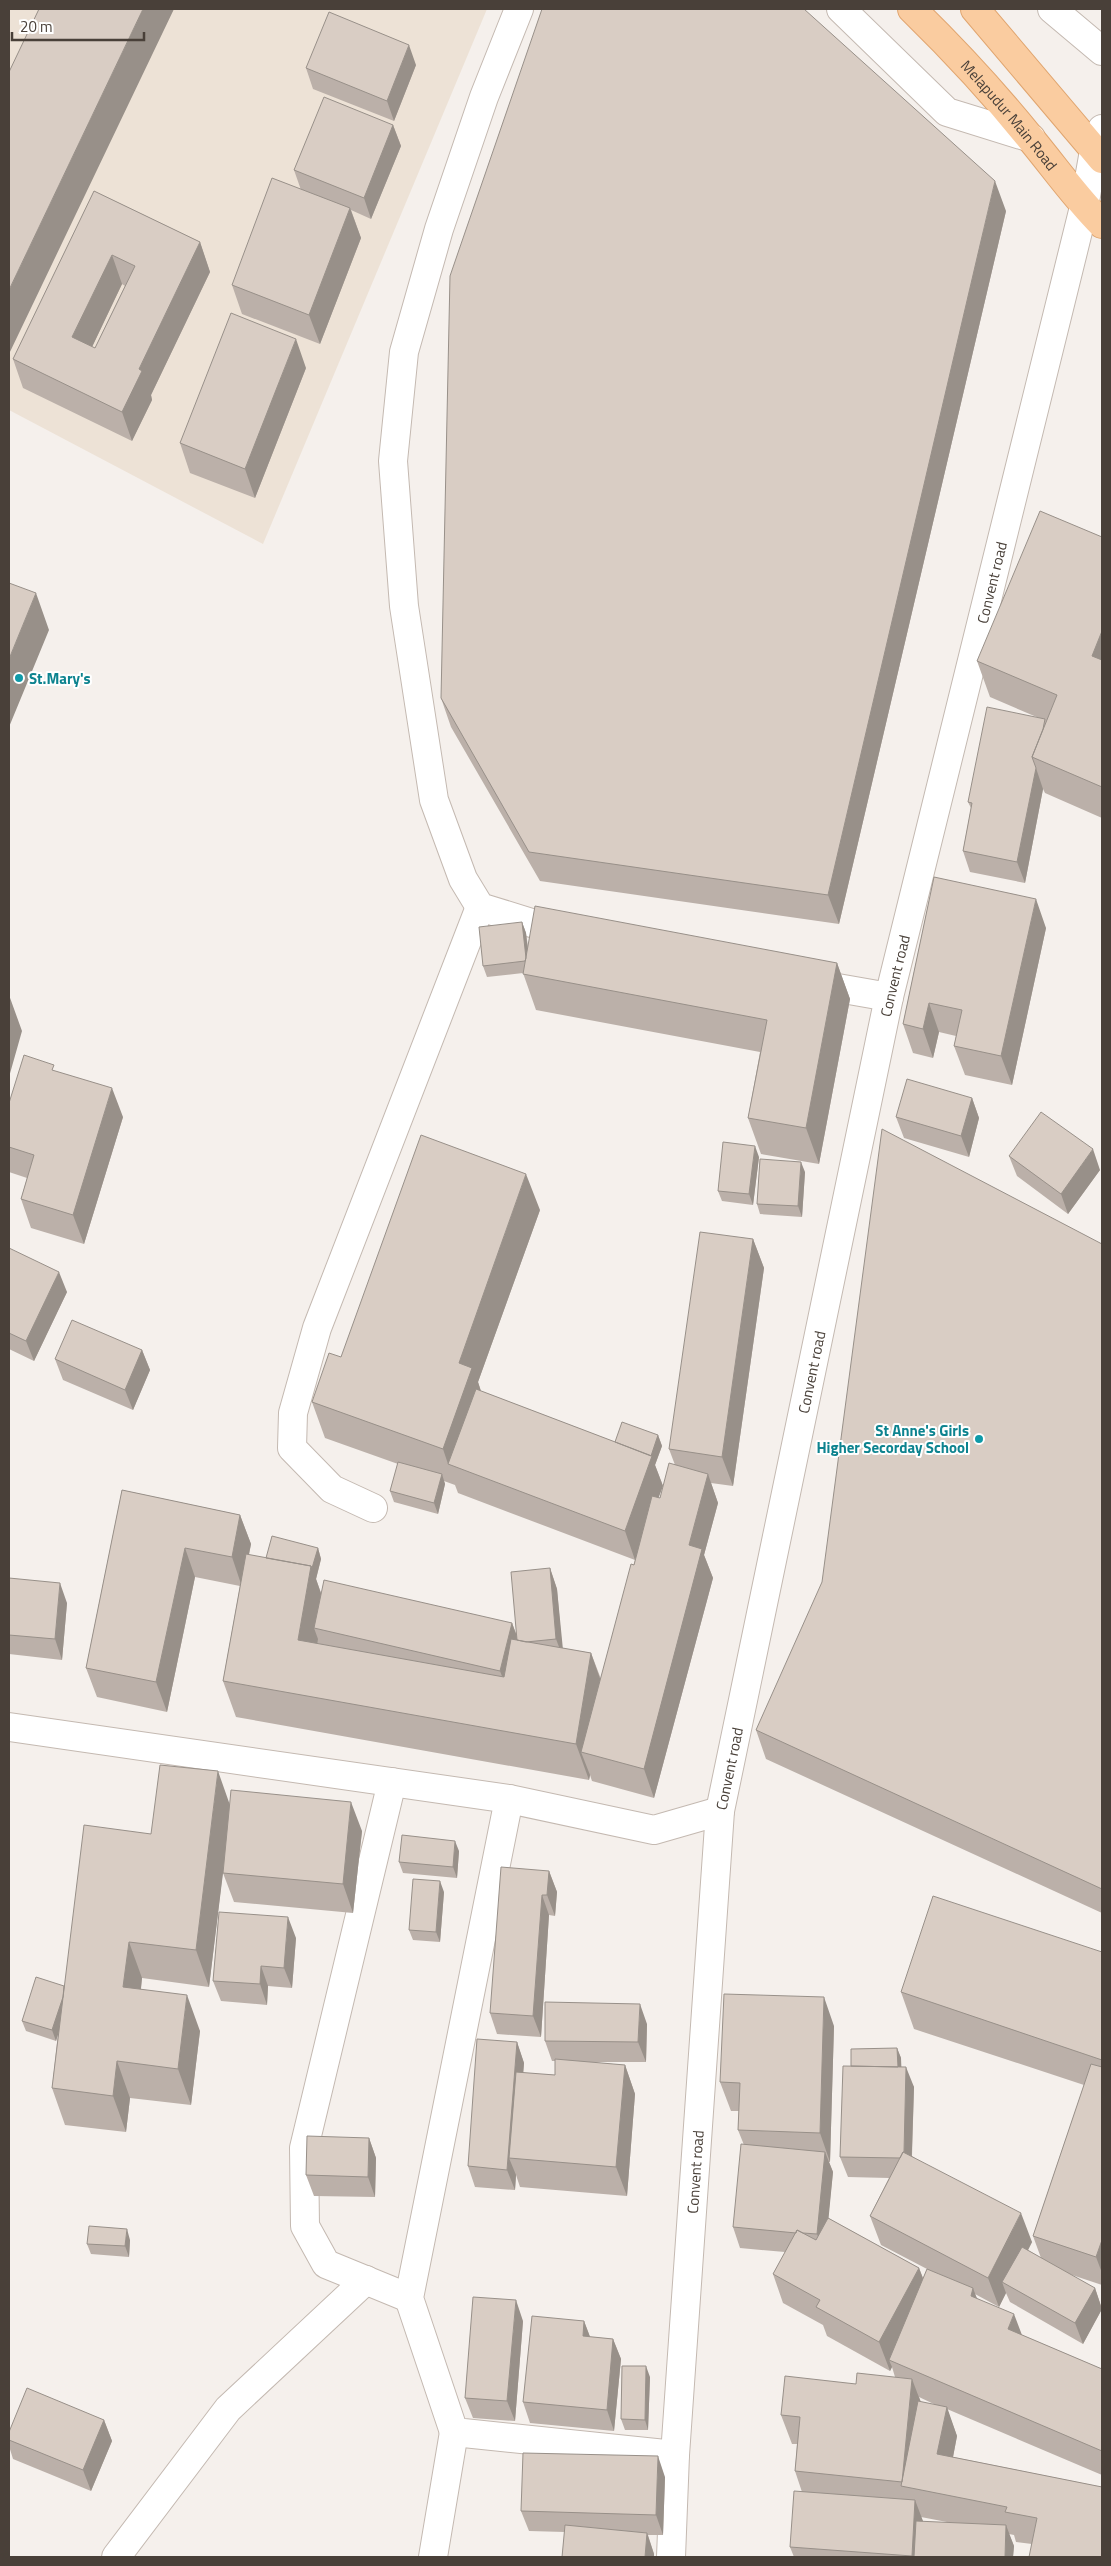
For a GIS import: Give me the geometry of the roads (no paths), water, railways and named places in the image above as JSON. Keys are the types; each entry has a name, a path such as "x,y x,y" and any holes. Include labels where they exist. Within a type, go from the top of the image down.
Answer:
{"main road":[{"name":"Melapudur Main Road","path":"912,9 955,50 1031,138 1093,216"},
{"path":"975,9 1100,146"}],"street":[{"path":"519,9 484,97 439,229 404,352 393,461 404,606 434,800 463,878 480,907 590,942"},
{"path":"841,9 947,112 1031,138"},
{"path":"1052,9 1102,51"},
{"name":"Convent road","path":"671,2557 675,2455 720,1812 889,997 1093,216 1100,146"},
{"path":"373,1508 332,1489 292,1448 293,1413 317,1328 480,907"},
{"path":"782,978 889,997"},
{"path":"9,1727 509,1799 654,1830 720,1812"},
{"path":"392,1782 304,2148 305,2226 326,2264 409,2298"},
{"path":"433,2557 454,2432 409,2298 509,1799"},
{"path":"116,2557 228,2409 366,2280"},
{"path":"454,2432 675,2455"}],"place":[{"name":"St.Mary's","path":"19,678"},
{"name":"St Anne's Girls Higher Secorday School","path":"979,1439"}]}
